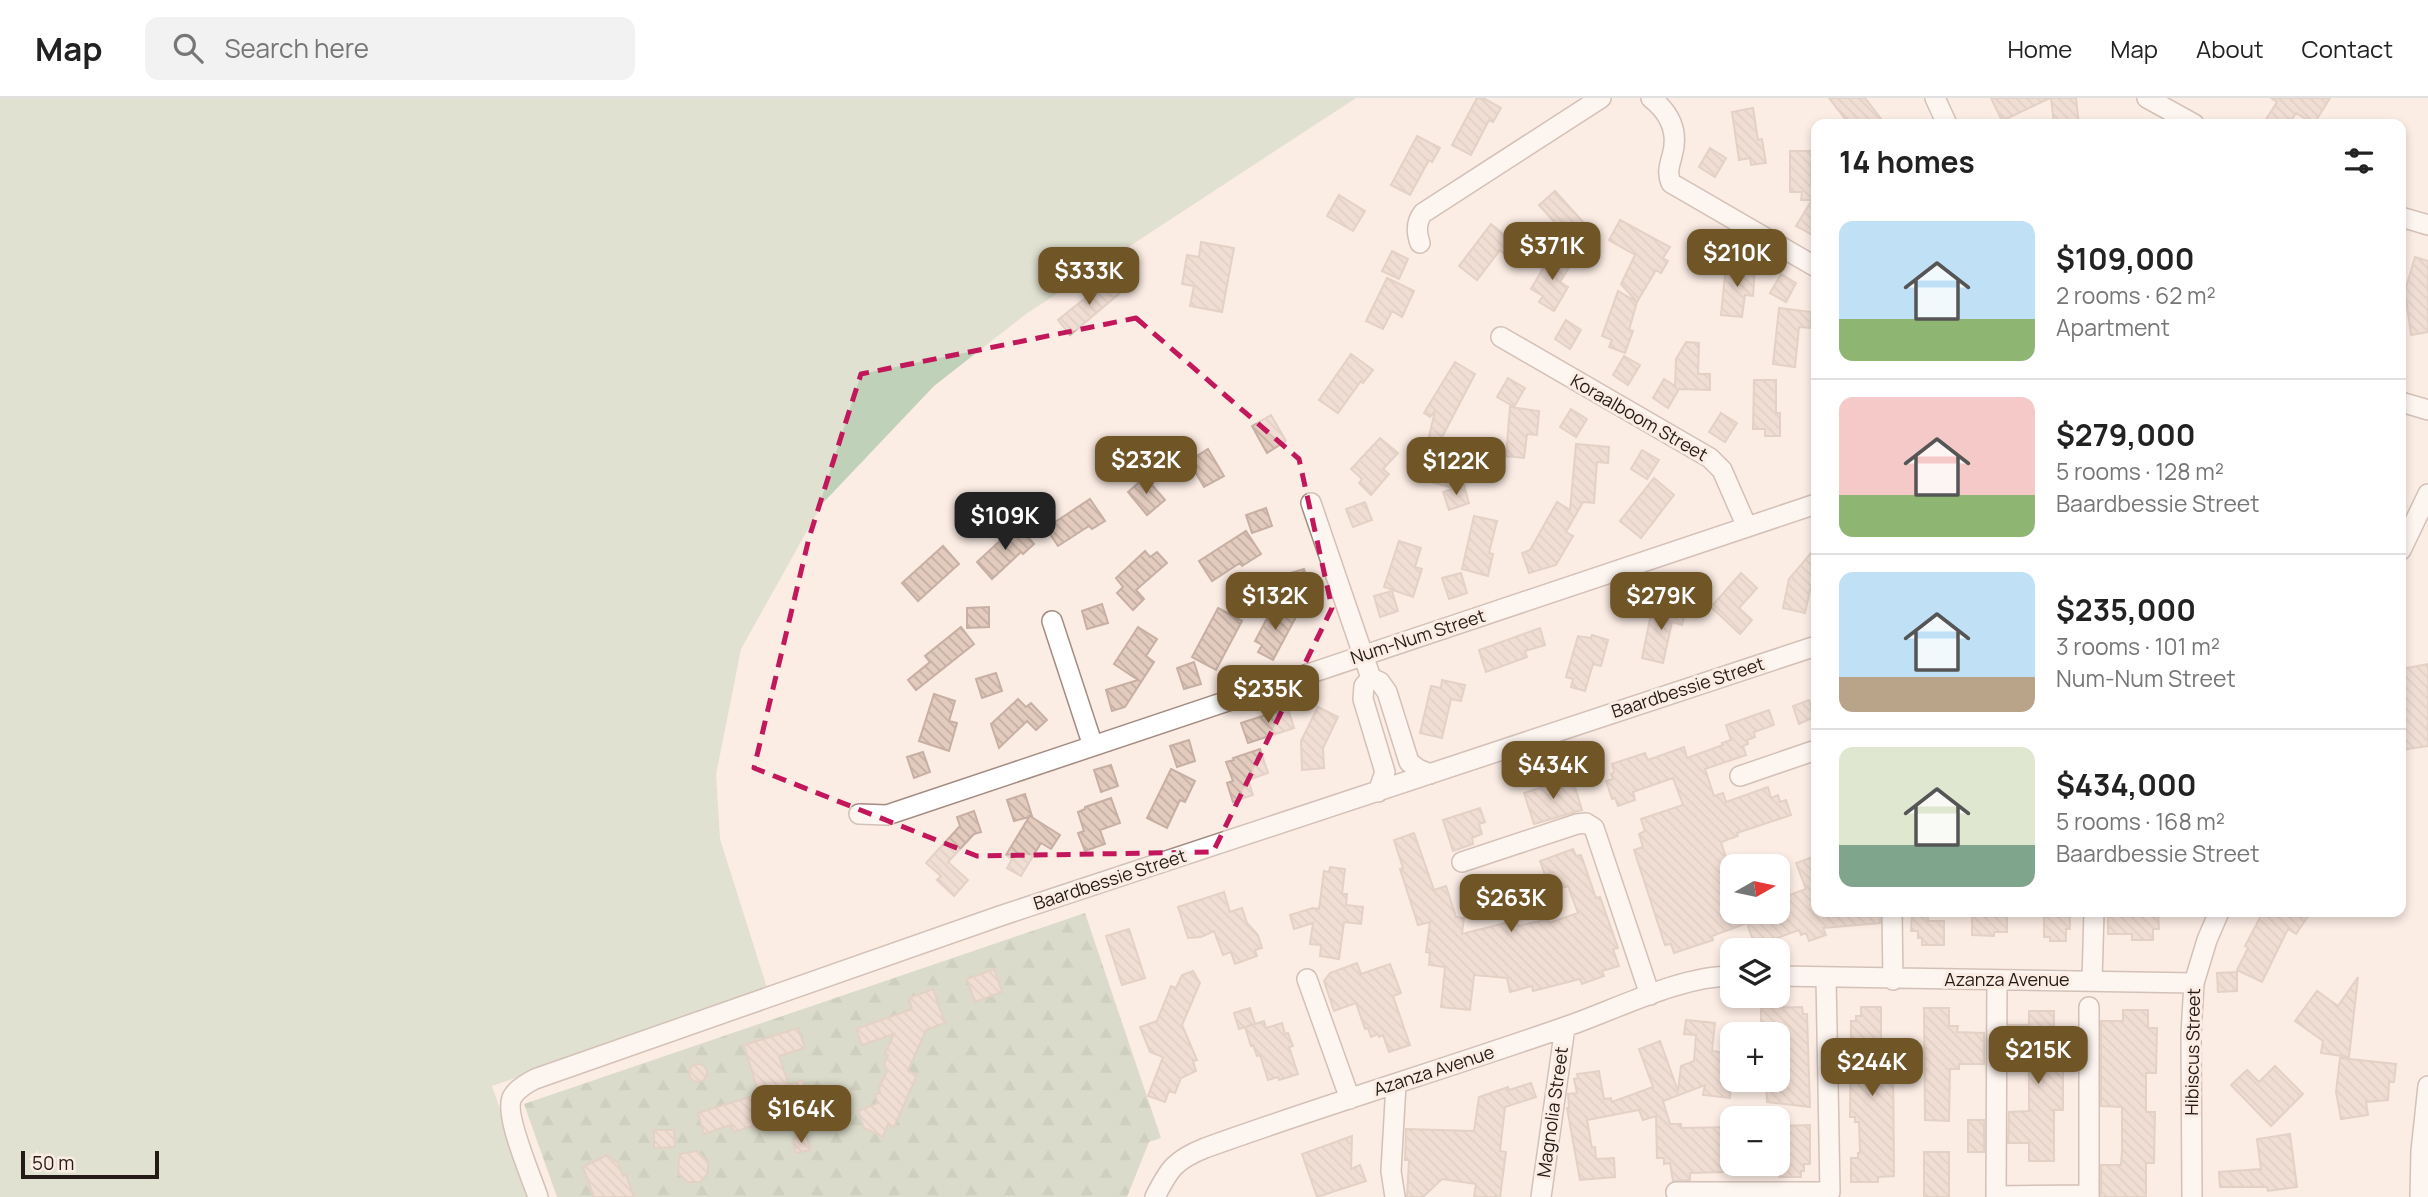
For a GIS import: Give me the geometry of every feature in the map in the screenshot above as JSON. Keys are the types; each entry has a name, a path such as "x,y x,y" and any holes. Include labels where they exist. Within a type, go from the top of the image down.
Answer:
{"street":[{"path":"1420,243 1417,222 1423,213 1601,98"},
{"path":"1651,98 1666,111 1673,126 1675,141 1668,175 1671,183 1811,264"},
{"path":"1936,98 1945,119"},
{"path":"2147,98 2185,119"},
{"path":"2406,218 2428,225"},
{"name":"Koraalboom Street","path":"1501,337 1710,458 1722,470 1747,527"},
{"path":"2406,403 2428,410"},
{"path":"2406,540 2428,494"},
{"path":"1311,503 1371,678 1380,682 1387,692 1409,762 1430,774"},
{"name":"Num-Num Street","path":"859,814 887,815 1811,506"},
{"path":"1052,621 1093,746"},
{"name":"Baardbessie Street","path":"538,1197 509,1107 512,1097 535,1079 1000,916 1811,648"},
{"path":"1371,678 1364,686 1363,699 1385,772 1378,792"},
{"path":"1740,776 1811,752"},
{"path":"1462,862 1577,824 1586,823 1594,828 1650,995"},
{"path":"1892,917 1893,979"},
{"path":"2092,981 2095,917"},
{"name":"Hibiscus Street","path":"2192,1197 2191,1034 2194,983 2217,917"},
{"name":"Azanza Avenue","path":"1790,976 2194,983"},
{"path":"1676,1192 1830,1192 1826,977"},
{"name":"Azanza Avenue","path":"1155,1197 1173,1166 1192,1153 1565,1027 1650,995 1696,981 1720,978"},
{"path":"1307,979 1350,1099"},
{"path":"1997,980 1996,1196 2089,1196 2089,1007"},
{"name":"Magnolia Street","path":"1541,1197 1565,1027"},
{"path":"1395,1197 1391,1171 1396,1084"},
{"path":"2420,1197 2421,1151 2428,1086"}],"highlighted area":[{"path":"1136,318 1299,459 1332,608 1213,852 977,856 754,768 809,538 861,374"}],"green space":[{"path":"0,98 1356,98 1026,314 934,386 822,504 741,649 716,775 720,839 768,991 492,1086 531,1197 0,1197"},
{"path":"1085,913 1161,1138 1149,1142 1127,1197 557,1197 524,1104"}],"building":[{"path":"1477,98 1483,98 1501,108 1493,122 1489,120 1471,155 1452,145"},
{"path":"1829,98 1865,98 1881,119 1845,119"},
{"path":"1991,98 2050,98 2006,119 2001,119"},
{"path":"2051,98 2076,98 2078,119 2053,119"},
{"path":"2271,98 2330,98 2317,119 2306,119 2296,113 2292,119 2266,119 2277,102"},
{"path":"1753,108 1758,140 1762,139 1766,163 1751,165 1750,158 1739,160 1732,112"},
{"path":"1417,136 1440,148 1432,162 1429,160 1410,195 1391,185"},
{"path":"1710,148 1726,158 1715,177 1699,167"},
{"path":"1790,151 1811,151 1811,200 1801,200 1802,192 1790,192"},
{"path":"1555,191 1583,222 1573,232 1564,222 1559,227 1539,205"},
{"path":"1339,195 1365,211 1353,231 1327,216"},
{"path":"1811,202 1811,234 1796,226"},
{"path":"1620,220 1670,247 1663,258 1668,261 1661,273 1656,270 1637,302 1621,284 1635,255 1609,240"},
{"path":"1491,224 1512,241 1503,253 1500,250 1477,280 1459,266"},
{"path":"1717,236 1732,245 1721,263 1706,255"},
{"path":"1201,242 1234,248 1222,312 1190,306 1194,286 1182,284 1187,255 1199,257"},
{"path":"1392,251 1408,259 1399,279 1382,271"},
{"path":"1552,253 1571,264 1560,282 1568,287 1554,311 1539,302 1543,296 1531,289"},
{"path":"2415,257 2428,261 2428,332 2411,335 2406,288"},
{"path":"1726,265 1755,268 1753,296 1745,295 1742,317 1721,315"},
{"path":"1781,274 1796,283 1786,302 1770,293"},
{"path":"1387,278 1414,291 1402,317 1392,311 1383,329 1366,321"},
{"path":"1109,279 1120,293 1070,335 1058,320"},
{"path":"1618,291 1637,302 1629,330 1633,331 1625,353 1609,347 1612,340 1602,336"},
{"path":"1779,308 1811,312 1810,328 1799,327 1795,367 1773,364"},
{"path":"1566,320 1581,330 1570,349 1555,339"},
{"path":"1686,342 1699,343 1698,374 1710,374 1710,390 1679,389 1668,408 1653,398 1664,379 1675,386 1676,359"},
{"path":"1351,354 1373,370 1363,383 1361,381 1338,413 1319,400"},
{"path":"1624,356 1640,365 1628,385 1613,375"},
{"path":"1455,362 1475,374 1441,439 1452,441 1448,460 1456,462 1450,487 1419,479 1435,411 1430,417 1424,413"},
{"path":"1508,378 1525,388 1514,407 1497,397"},
{"path":"1754,380 1776,380 1776,413 1780,413 1780,436 1765,436 1765,429 1753,429"},
{"path":"1510,407 1539,411 1537,435 1527,434 1524,458 1506,456"},
{"path":"1571,409 1587,419 1576,437 1560,427"},
{"path":"1721,413 1737,423 1725,442 1709,432"},
{"path":"1271,415 1286,441 1267,453 1252,426"},
{"path":"1380,438 1398,453 1383,469 1389,474 1371,495 1359,483 1362,479 1351,469"},
{"path":"1576,444 1609,447 1608,463 1597,462 1594,503 1583,502 1566,532 1573,536 1556,565 1529,573 1522,553 1530,550 1557,502 1570,510"},
{"path":"1208,449 1224,476 1204,487 1189,461"},
{"path":"1642,450 1659,460 1647,479 1631,469"},
{"path":"1145,477 1165,500 1147,515 1128,492"},
{"path":"1654,478 1674,495 1641,538 1620,521"},
{"path":"1464,485 1469,503 1449,510 1443,492"},
{"path":"1090,499 1105,521 1092,529 1089,526 1058,546 1046,528"},
{"path":"1365,502 1372,520 1353,527 1346,509"},
{"path":"1266,508 1272,526 1252,533 1246,515"},
{"path":"1474,516 1497,521 1489,553 1493,554 1488,576 1462,569"},
{"path":"1017,525 1034,544 1023,554 1021,552 992,579 977,562"},
{"path":"1246,531 1261,554 1242,566 1240,563 1212,581 1199,561"},
{"path":"1399,541 1421,548 1415,567 1422,569 1413,597 1384,587"},
{"path":"943,546 959,564 918,601 902,583"},
{"path":"1145,551 1150,557 1157,552 1167,563 1136,590 1144,599 1133,610 1117,593 1123,587 1116,578"},
{"path":"1811,553 1811,589 1805,613 1783,608 1789,579"},
{"path":"1304,569 1310,587 1289,594 1284,575"},
{"path":"1461,573 1467,593 1449,599 1442,578"},
{"path":"1741,573 1757,588 1739,608 1752,620 1740,634 1711,607"},
{"path":"1392,591 1398,611 1380,617 1374,596"},
{"path":"1102,604 1108,623 1087,629 1082,611"},
{"path":"1274,605 1296,617 1273,660 1258,652 1262,645 1255,641"},
{"path":"1664,605 1686,610 1682,625 1672,622 1663,663 1642,658 1652,609 1663,611"},
{"path":"989,607 989,627 967,628 967,608"},
{"path":"1218,608 1242,621 1216,670 1192,657"},
{"path":"961,627 974,644 916,690 908,680 930,662 925,656"},
{"path":"1138,627 1157,639 1146,656 1154,662 1125,707 1112,711 1106,690 1138,680 1114,664"},
{"path":"1540,628 1545,645 1525,651 1527,657 1486,672 1479,650"},
{"path":"1592,635 1608,640 1601,666 1593,664 1585,691 1571,687 1573,679 1566,677 1578,636 1591,638"},
{"path":"1194,662 1201,684 1184,689 1177,668"},
{"path":"2428,664 2428,746 2406,749 2406,668"},
{"path":"996,673 1002,691 982,698 976,679"},
{"path":"1442,680 1465,685 1461,701 1451,699 1442,738 1420,733 1431,686 1441,688"},
{"path":"934,694 955,701 949,721 957,723 949,751 919,741"},
{"path":"1018,699 1026,707 1031,703 1047,720 1036,730 1027,721 999,748 991,724"},
{"path":"1809,700 1811,718 1799,724 1793,706"},
{"path":"1318,707 1338,717 1323,748 1324,768 1302,770 1301,741"},
{"path":"1288,708 1294,728 1248,743 1241,723"},
{"path":"1769,710 1774,725 1754,732 1755,737 1747,740 1748,744 1743,746 1746,755 1705,769 1714,796 1723,793 1726,802 1768,787 1771,798 1778,795 1780,802 1786,800 1791,815 1737,833 1738,836 1721,842 1725,854 1720,854 1720,924 1744,924 1712,936 1713,940 1674,953 1671,944 1665,945 1634,850 1643,847 1639,834 1645,831 1641,819 1683,805 1673,778 1633,792 1635,800 1618,806 1615,798 1612,799 1606,781 1613,779 1612,764 1645,753 1648,760 1684,747 1687,758 1731,740 1726,725"},
{"path":"1189,740 1195,761 1177,767 1170,746"},
{"path":"1260,749 1268,773 1248,780 1253,795 1233,802 1227,783 1233,781 1226,762"},
{"path":"923,752 930,772 914,778 907,757"},
{"path":"1111,765 1118,786 1101,792 1094,770"},
{"path":"1171,769 1195,781 1185,802 1180,800 1167,828 1147,818"},
{"path":"1572,777 1582,810 1534,824 1524,793"},
{"path":"1025,794 1030,816 1060,835 1051,849 1041,843 1021,876 1007,868 1012,859 1006,855 1029,817 1014,821 1007,800"},
{"path":"1111,798 1120,823 1100,830 1105,844 1085,851 1078,833 1084,831 1078,812"},
{"path":"1480,808 1485,822 1479,824 1482,834 1472,838 1473,844 1453,851 1443,820"},
{"path":"974,811 981,832 974,834 948,862 968,880 954,896 937,880 941,876 926,863 960,826 957,817"},
{"path":"1414,833 1434,890 1446,886 1456,917 1464,918 1462,934 1517,920 1518,926 1548,919 1549,923 1578,913 1568,886 1562,888 1553,872 1545,875 1540,861 1573,849 1576,856 1581,855 1596,898 1600,897 1618,948 1613,949 1619,966 1602,971 1604,976 1582,984 1580,979 1533,991 1532,986 1510,992 1507,978 1474,975 1470,1010 1441,1007 1445,967 1429,965 1430,953 1426,952 1430,922 1418,925 1400,869 1403,868 1394,840"},
{"path":"1811,858 1811,917 1880,917 1880,923 1823,928 1826,935 1809,941 1806,933 1801,935 1799,930 1777,938 1752,938 1747,924 1790,924 1790,895 1806,889 1796,863"},
{"path":"1330,867 1345,869 1342,894 1347,894 1346,905 1363,907 1361,924 1344,922 1339,959 1320,956 1321,945 1310,944 1313,923 1294,929 1290,915 1313,908 1319,909 1324,871 1329,872"},
{"path":"1224,892 1230,912 1242,908 1247,923 1258,935 1262,948 1255,950 1257,956 1235,964 1231,952 1223,955 1214,931 1201,937 1188,938 1178,907"},
{"path":"1912,917 1944,921 1944,945 1922,945 1918,931 1911,931"},
{"path":"1972,917 2007,917 2007,932 1994,932 1994,936 1972,935"},
{"path":"2044,917 2070,917 2066,941 2050,941 2050,937 2044,937"},
{"path":"2108,917 2158,917 2159,929 2153,929 2153,940 2132,940 2132,934 2108,934"},
{"path":"2260,917 2308,917 2296,934 2288,929 2262,982 2237,970 2248,948 2245,946"},
{"path":"1129,929 1145,978 1122,985 1106,936"},
{"path":"1357,963 1361,974 1390,964 1401,993 1393,996 1410,1045 1389,1052 1383,1035 1371,1037 1368,1028 1365,1029 1356,1003 1334,1011 1324,981 1330,973"},
{"path":"994,969 1002,992 975,1002 967,979"},
{"path":"1193,971 1200,983 1182,1025 1197,1060 1193,1061 1196,1071 1181,1078 1175,1093 1169,1091 1165,1102 1148,1096 1163,1057 1150,1052 1140,1027 1157,1021 1171,986 1176,988 1182,975"},
{"path":"2237,972 2237,991 2218,992 2217,973"},
{"path":"2358,977 2349,1057 2321,1053 2323,1041 2295,1021 2317,991 2338,1006"},
{"path":"933,989 945,1023 926,1030 908,1071 917,1075 894,1127 888,1124 883,1137 864,1128 858,1111 878,1103 875,1095 880,1093 879,1088 887,1071 884,1064 888,1055 885,1054 894,1034 862,1045 856,1029 912,1009 909,998"},
{"path":"1802,1007 1803,1014 1807,1014 1810,1107 1767,1102 1767,1092 1790,1092 1790,1022 1761,1022 1761,1008"},
{"path":"1861,1007 1881,1007 1881,1050 1893,1050 1894,1176 1878,1177 1878,1182 1851,1182 1851,1158 1858,1158 1860,1153 1859,1122 1855,1122 1855,1117 1850,1117 1851,1021 1856,1021 1856,1016 1861,1016"},
{"path":"1250,1008 1255,1024 1239,1029 1234,1013"},
{"path":"1924,1008 1949,1008 1949,1026 1958,1026 1957,1032 1984,1033 1984,1064 1959,1064 1959,1069 1950,1069 1949,1121 1925,1120"},
{"path":"2123,1010 2148,1010 2148,1028 2157,1028 2156,1073 2146,1073 2146,1112 2155,1112 2154,1163 2146,1163 2146,1197 2101,1197 2101,1165 2121,1165 2122,1107 2101,1106 2101,1021 2123,1021"},
{"path":"2029,1011 2054,1011 2054,1062 2063,1062 2063,1110 2054,1110 2054,1161 2029,1161 2029,1143 2008,1143 2009,1112 2029,1111 2029,1057 2009,1057 2009,1025 2029,1025"},
{"path":"1686,1020 1715,1023 1712,1051 1720,1052 1720,1092 1730,1092 1730,1098 1703,1095 1705,1085 1663,1101 1670,1124 1681,1124 1681,1128 1720,1127 1720,1172 1690,1173 1690,1180 1673,1181 1670,1163 1664,1164 1664,1158 1657,1158 1656,1116 1643,1120 1639,1110 1587,1120 1596,1159 1614,1158 1615,1177 1580,1180 1567,1108 1568,1094 1577,1093 1574,1079 1578,1078 1577,1074 1599,1071 1604,1099 1611,1098 1612,1102 1653,1087 1639,1049 1660,1041 1678,1091 1681,1066 1694,1061 1696,1035 1684,1034"},
{"path":"1264,1021 1266,1028 1282,1023 1293,1046 1289,1047 1298,1074 1279,1080 1278,1077 1268,1080 1260,1055 1257,1056 1253,1045 1251,1046 1245,1027"},
{"path":"798,1028 805,1048 779,1056 789,1085 803,1080 812,1106 734,1132 731,1125 704,1134 698,1113 759,1094 744,1045"},
{"path":"2340,1058 2396,1064 2394,1082 2389,1082 2388,1100 2366,1102 2368,1115 2341,1119 2336,1092"},
{"path":"698,1064 704,1067 707,1073 704,1079 698,1082 692,1079 689,1073 692,1067"},
{"path":"2275,1066 2303,1094 2271,1126 2231,1085 2247,1070 2259,1082"},
{"path":"1531,1083 1536,1097 1505,1107 1500,1151 1506,1152 1500,1197 1474,1197 1476,1184 1442,1179 1423,1197 1407,1197 1409,1160 1405,1160 1406,1129 1474,1131 1479,1097 1508,1087 1509,1090"},
{"path":"1968,1120 1984,1120 1984,1152 1968,1152"},
{"path":"1810,1125 1810,1164 1804,1164 1801,1177 1779,1177 1790,1176 1790,1126"},
{"path":"654,1130 674,1130 675,1147 654,1148"},
{"path":"2290,1134 2297,1187 2268,1191 2267,1187 2220,1187 2219,1172 2261,1169 2257,1139"},
{"path":"807,1136 810,1150 796,1153 793,1139"},
{"path":"1352,1136 1351,1169 1360,1165 1366,1181 1317,1197 1302,1154"},
{"path":"697,1151 708,1162 708,1173 700,1182 688,1182 679,1174 680,1154"},
{"path":"1924,1152 1949,1152 1949,1197 1924,1197"},
{"path":"607,1155 618,1163 623,1176 626,1175 634,1197 594,1197 583,1167"}]}
